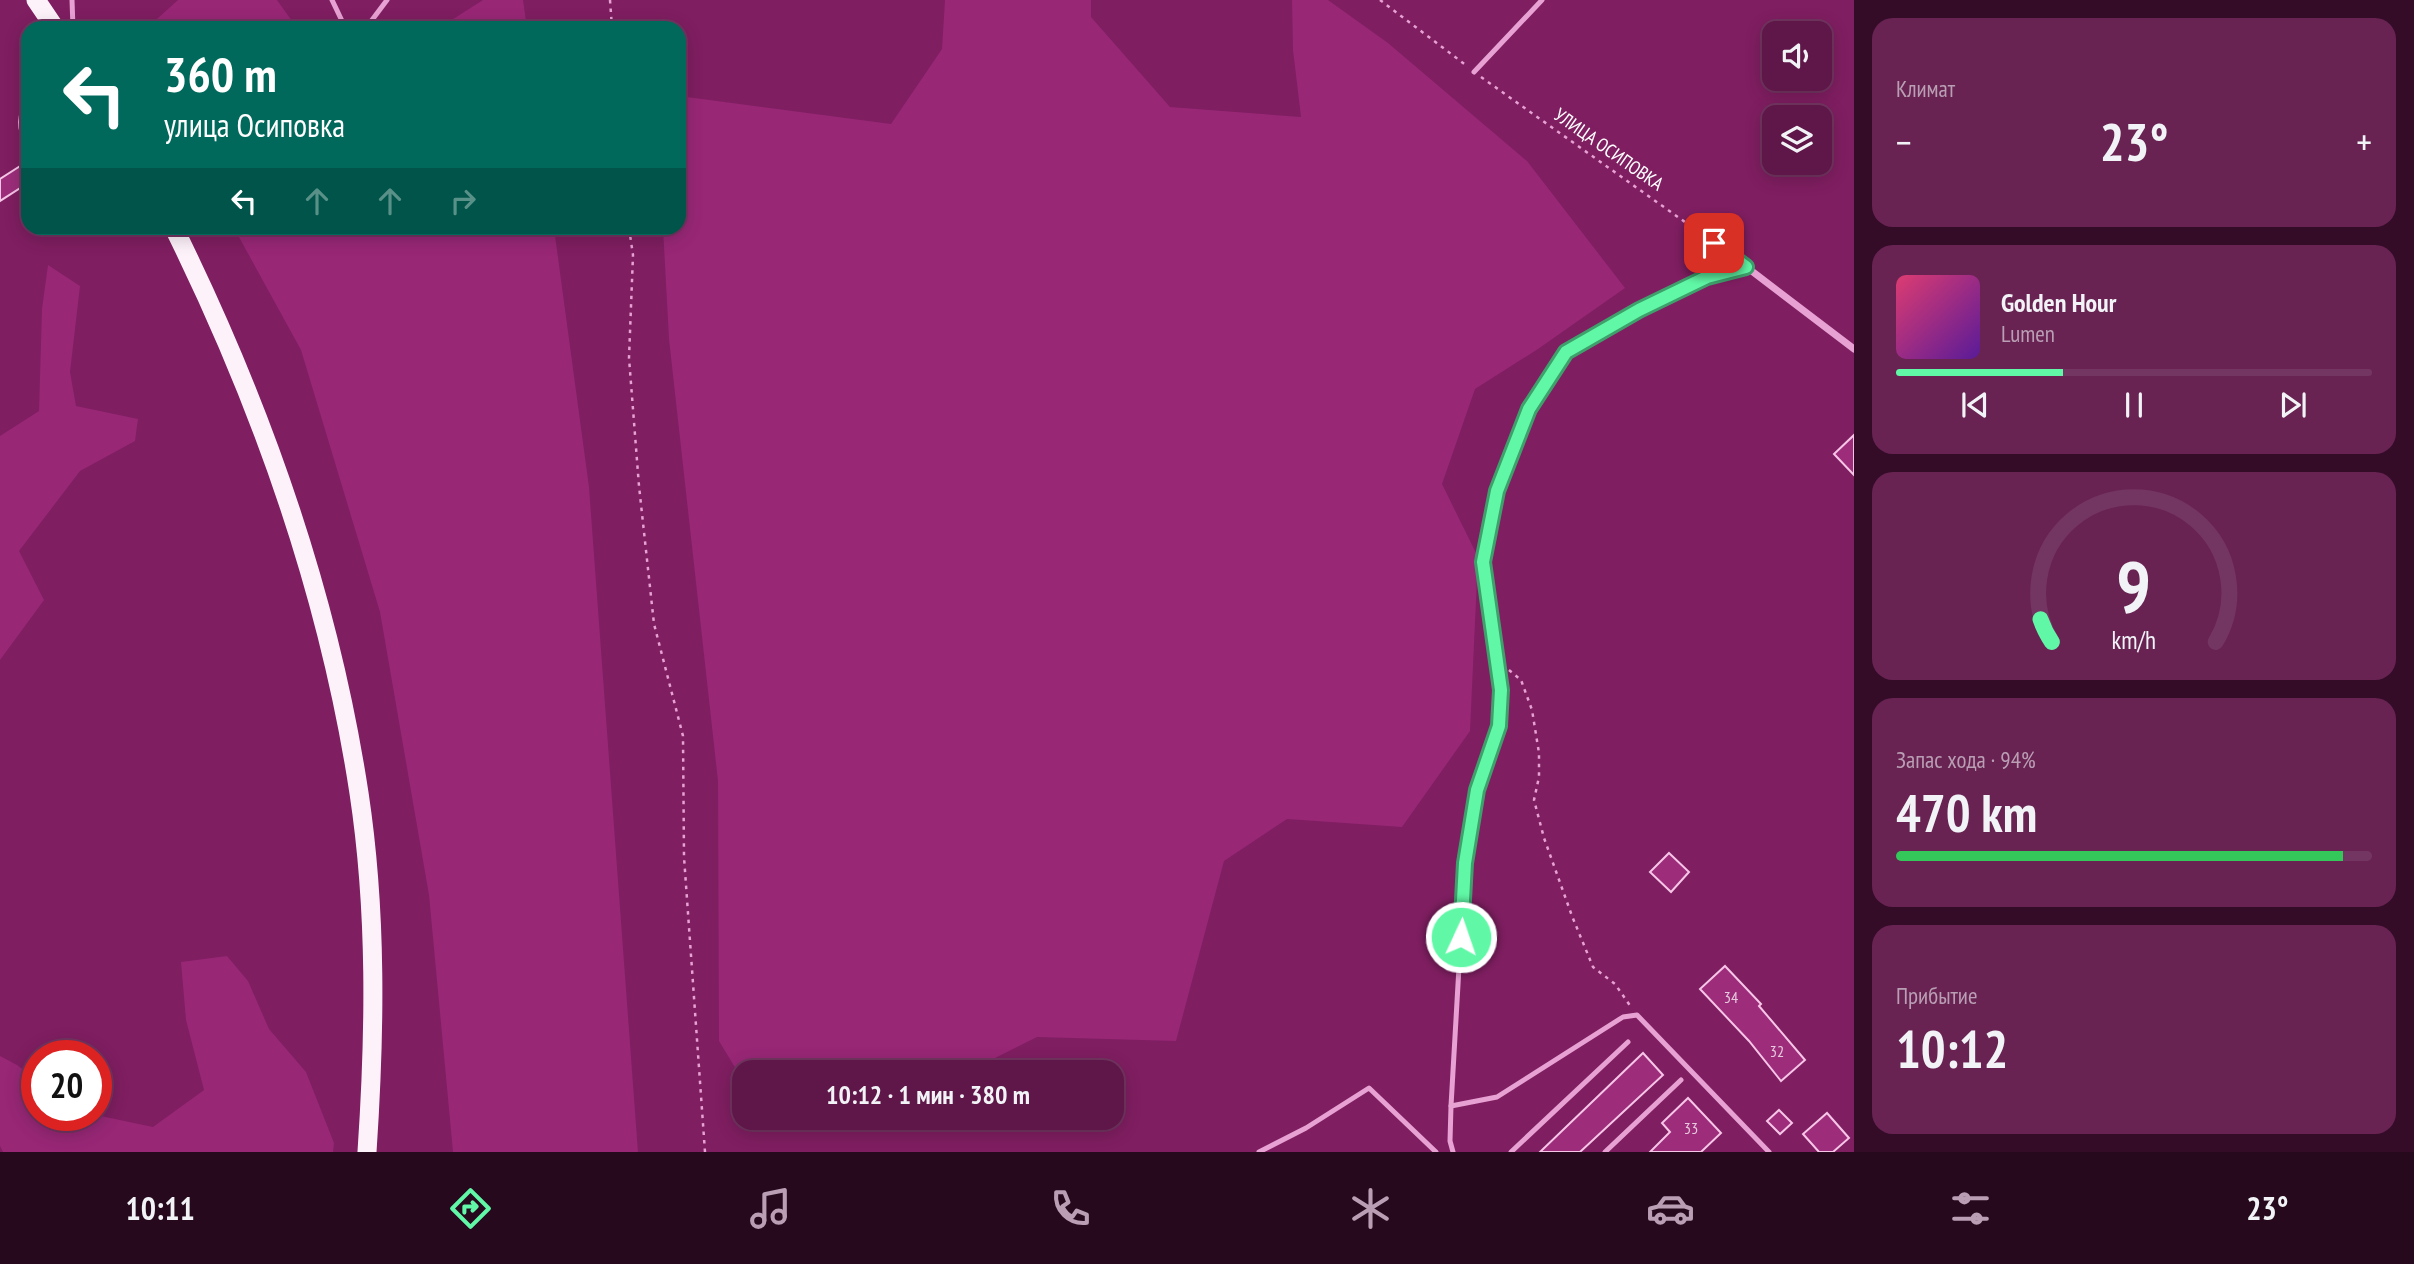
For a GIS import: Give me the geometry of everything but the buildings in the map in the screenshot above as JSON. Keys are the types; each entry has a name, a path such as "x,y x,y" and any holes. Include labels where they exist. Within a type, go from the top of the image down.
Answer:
{"highway":[{"path":"36,0 50,21"},
{"path":"177,235 212,306 263,430 304,554 337,676 359,794 366,854 373,977 368,1152"}],"street":[{"path":"1714,243 1854,349"}],"lane":[{"path":"72,0 74,21"},
{"path":"332,0 342,21"},
{"path":"371,21 387,0"},
{"path":"1474,72 1542,0"},
{"path":"21,112 21,133"},
{"path":"1453,1152 1450,1141 1451,1106 1465,863 1477,790 1499,726 1501,690 1483,562 1497,491 1529,409 1566,352 1639,310 1707,277 1746,267"},
{"path":"1451,1106 1497,1097 1623,1017 1637,1015 1769,1152"},
{"path":"1511,1152 1628,1042"},
{"path":"1605,1152 1681,1080"},
{"path":"1259,1152 1306,1128 1369,1088 1436,1152"},
{"path":"1426,1152 1429,1144"}],"path":[{"path":"610,0 612,21"},
{"name":"УЛИЦА ОСИПОВКА","path":"1380,0 1474,72 1714,243"},
{"path":"630,235 633,255 629,358 654,624 683,736 684,857 705,1152"},
{"path":"1497,660 1521,680 1532,710 1539,753 1539,777 1534,800 1544,838 1572,916 1593,967 1615,985 1637,1015"}],"shaded area":[{"path":"178,0 277,0 292,21 155,21"},
{"path":"483,0 523,0 526,21 450,21"},
{"path":"945,0 1091,0 1091,17 1170,107 1301,117 1293,50 1292,0 1328,0 1388,43 1527,161 1625,288 1475,389 1442,484 1478,557 1470,731 1402,827 1287,819 1224,861 1176,1041 1037,1037 991,1060 732,1060 732,1062 719,1041 718,781 669,339 663,235 686,235 686,97 891,124 942,49"},
{"path":"238,235 555,235 589,487 638,1152 453,1152 429,895 380,612 301,350"},
{"path":"48,265 80,286 70,372 76,406 138,419 135,441 80,471 19,551 44,600 0,660 0,436 39,411 42,309"},
{"path":"227,956 248,981 269,1029 306,1072 334,1143 333,1152 3,1152 0,1146 0,1056 21,1068 21,1131 112,1131 112,1118 153,1127 204,1090 186,1020 181,962"}],"route":[{"path":"1461,937 1465,863 1477,790 1499,726 1501,690 1483,562 1497,491 1529,409 1566,352 1639,310 1707,277 1746,267 1714,243"}]}
